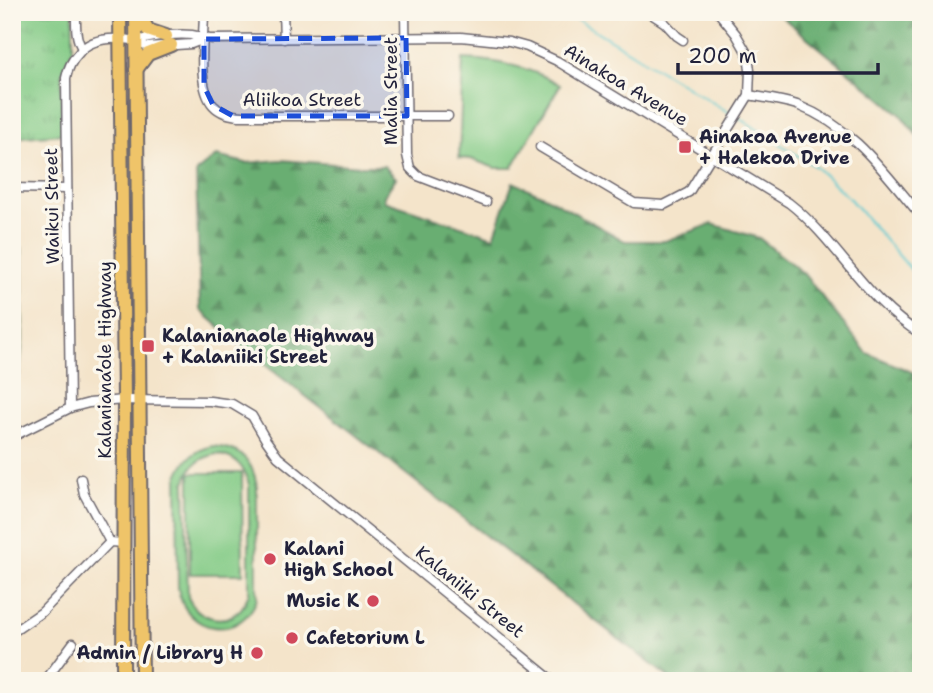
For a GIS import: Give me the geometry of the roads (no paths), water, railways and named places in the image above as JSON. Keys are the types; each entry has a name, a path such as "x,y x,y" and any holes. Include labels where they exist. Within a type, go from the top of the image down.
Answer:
{"highway":[{"name":"Kalaniana’ole Highway","path":"120,12 124,400 116,542 123,681"},
{"name":"Kalaniana’ole Highway","path":"137,12 142,681"},
{"path":"121,98 136,68 148,54 168,40 148,30 137,12"}],"street":[{"path":"76,12 77,36 82,48 98,41 120,39"},
{"name":"Aliikoa Street","path":"204,12 205,92 213,105 226,114 244,117 448,116"},
{"path":"283,12 284,39"},
{"name":"Malia Street","path":"405,12 408,161 413,173 486,202"},
{"path":"648,12 684,40"},
{"path":"540,146 634,202 664,205 689,192 749,95 748,55 736,34 718,12"},
{"name":"Ainakoa Avenue","path":"120,39 168,40 191,35 204,39 478,37 527,47 556,61 778,195 801,212 883,306 921,334"},
{"name":"Waikui Street","path":"70,408 66,78 67,70 82,48"},
{"path":"749,95 795,104 832,122 864,148 921,216"},
{"path":"12,188 67,189"},
{"name":"Kalaniiki Street","path":"12,437 70,408 89,403 141,399 232,404 252,416 278,457 553,681"},
{"path":"13,632 42,612 116,542 85,494 80,479"},
{"path":"45,681 73,643"}],"waterway":[{"path":"565,12 733,115"},
{"path":"738,117 817,168 848,197 921,281"}],"place":[{"name":"Ainakoa Avenue + Halekoa Drive","path":"685,147"},
{"name":"Kalanianaole Highway + Kalaniiki Street","path":"148,346"},
{"name":"Kalani High School","path":"270,559"},
{"name":"Music K","path":"373,601"},
{"name":"Cafetorium L","path":"292,638"},
{"name":"Admin / Library H","path":"257,653"}]}
